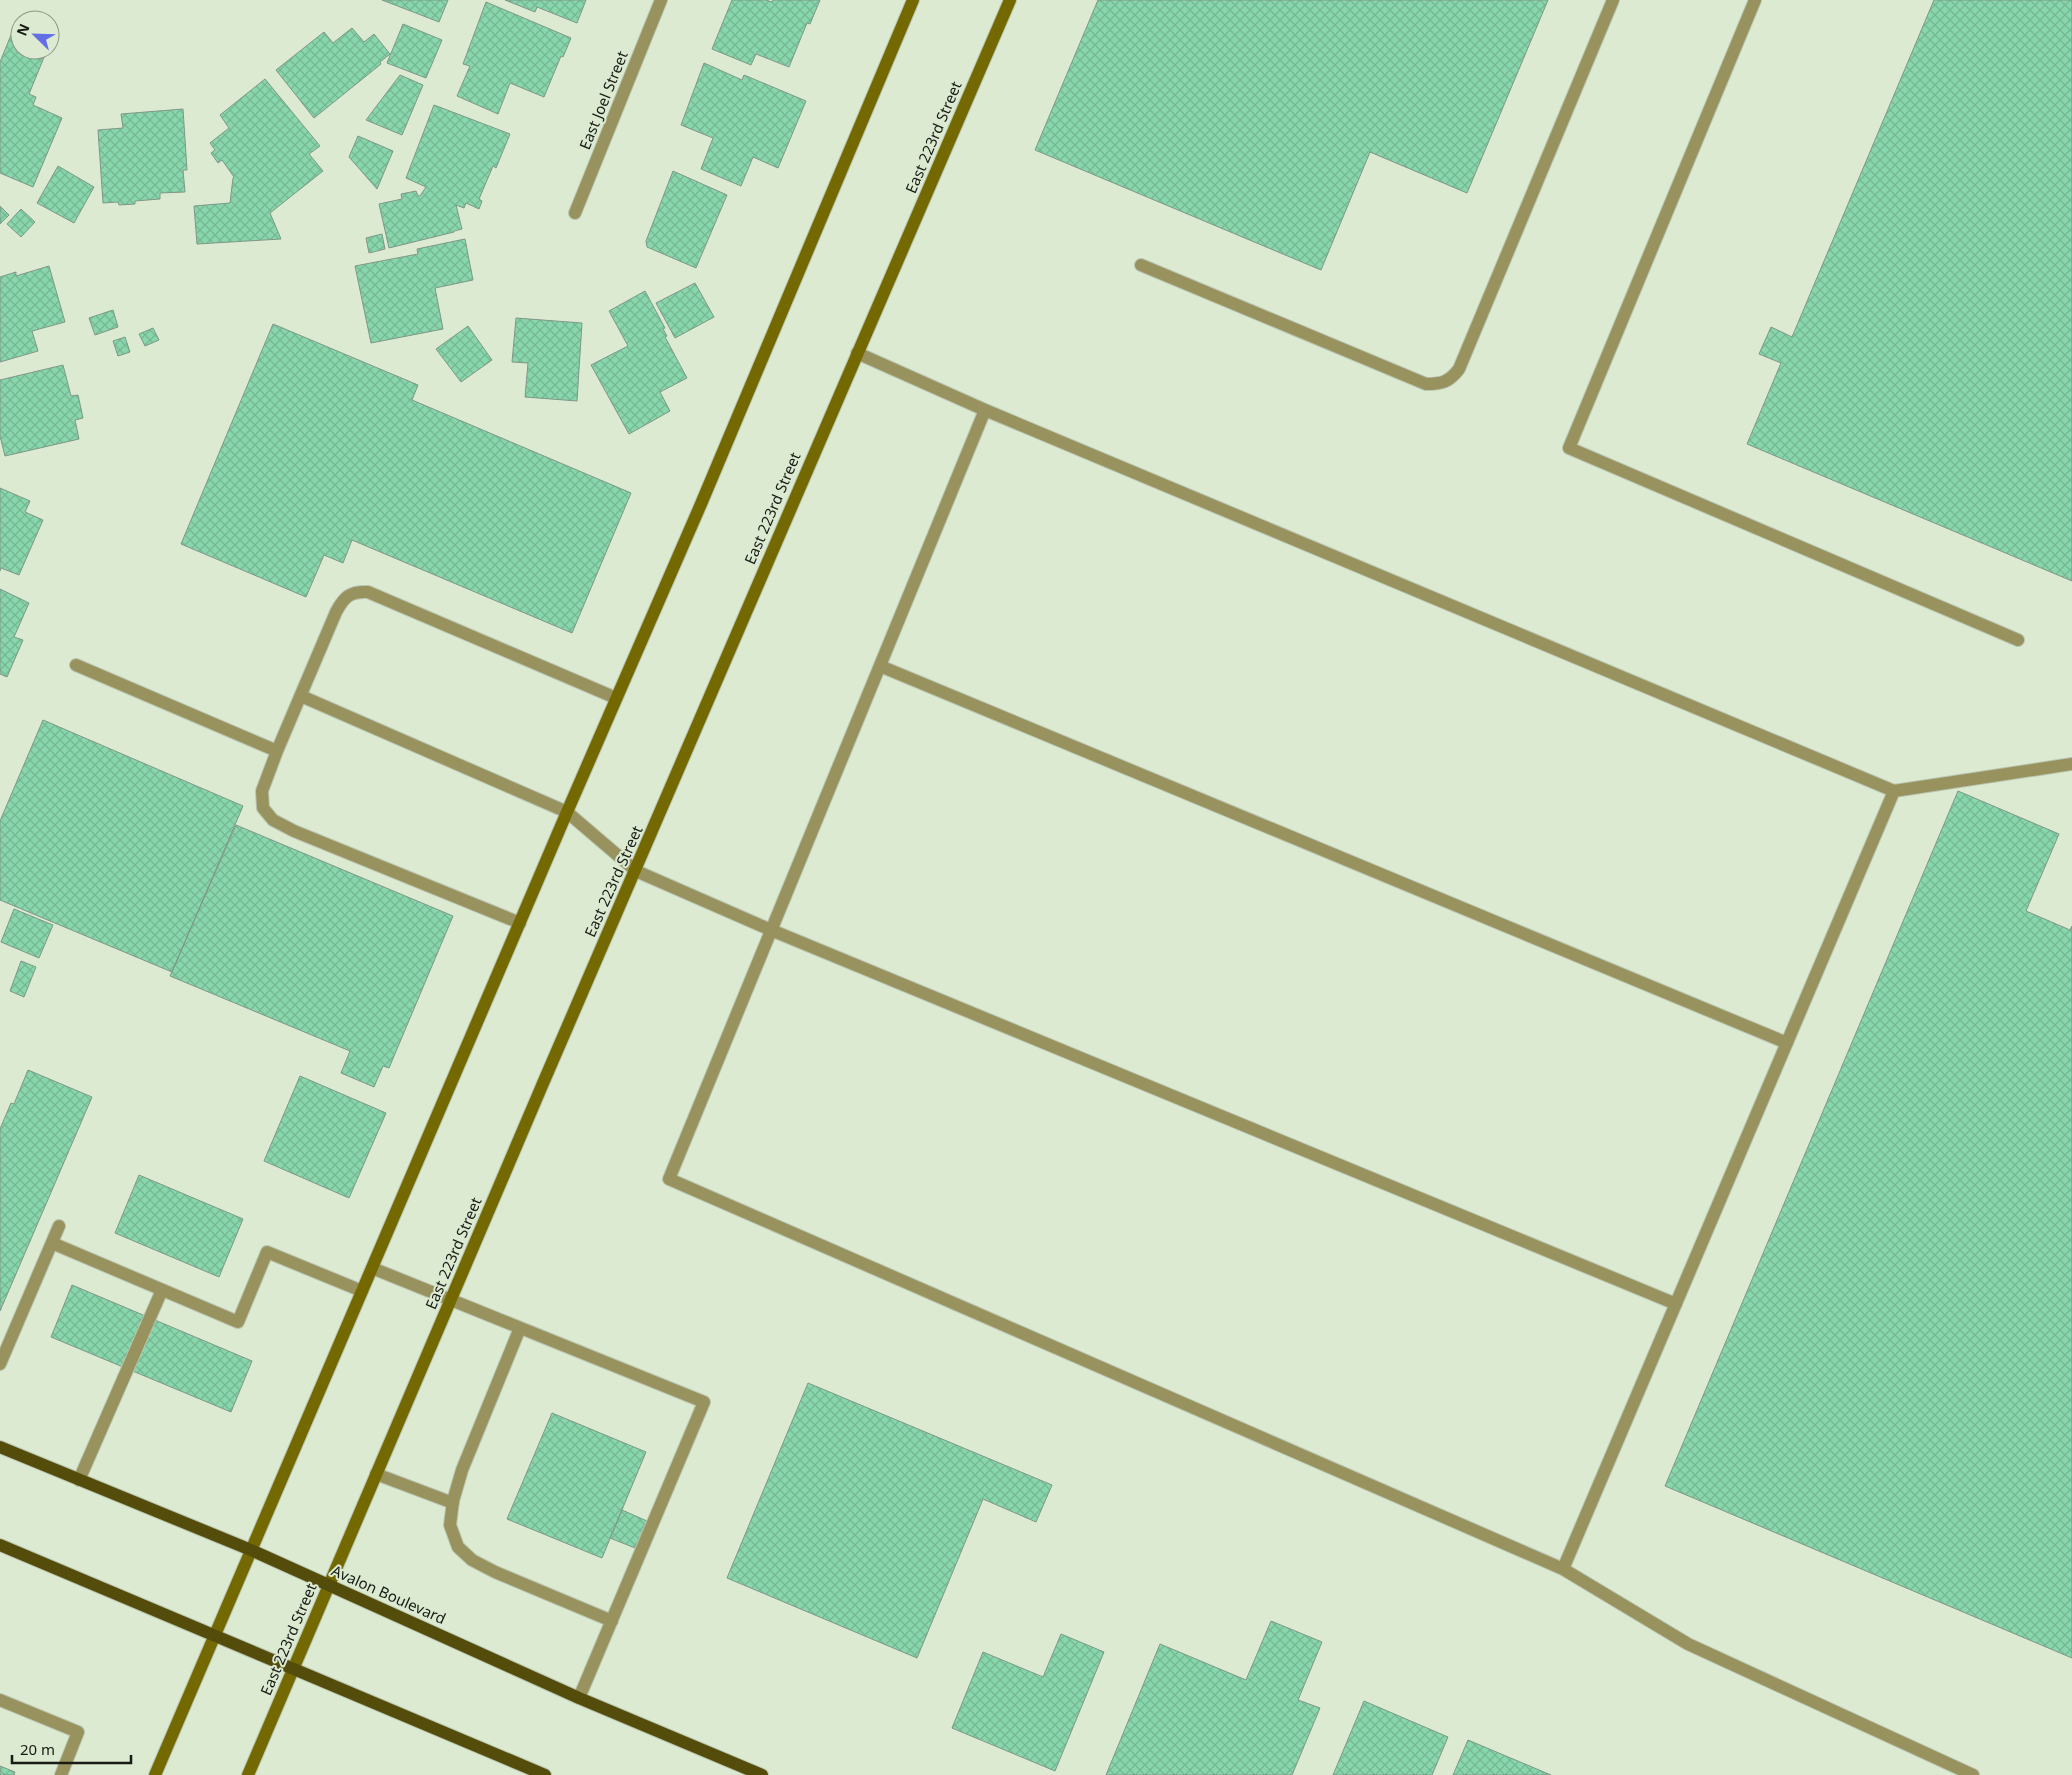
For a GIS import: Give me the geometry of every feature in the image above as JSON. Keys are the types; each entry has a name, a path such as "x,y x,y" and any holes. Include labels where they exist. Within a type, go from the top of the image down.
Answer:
{"main road":[{"path":"155,1775 567,812 701,504 913,0"},
{"name":"East 223rd Street","path":"248,1775 1010,0"},
{"name":"Avalon Boulevard","path":"0,1447 330,1584 579,1698 762,1775"},
{"path":"0,1545 545,1775"}],"street":[{"name":"East Joel Street","path":"575,212 661,0"},
{"path":"1142,265 1426,384 1440,384 1450,381 1459,369 1614,0"},
{"path":"1755,0 1569,448 2018,640"},
{"path":"857,353 985,410 1894,791 2072,764"},
{"path":"985,410 668,1179 1563,1569 1688,1644 1973,1775"},
{"path":"520,923 294,831 273,820 264,808 262,791 277,750 342,600 349,594 357,591 368,592 616,698"},
{"path":"76,665 277,750"},
{"path":"880,666 1786,1043"},
{"path":"301,696 567,812 636,871 771,930 1676,1304"},
{"path":"1563,1569 1894,791"},
{"path":"0,1364 59,1226"},
{"path":"52,1243 238,1322 267,1252 362,1291"},
{"path":"372,1268 704,1402 579,1698"},
{"path":"79,1480 162,1290"},
{"path":"520,1328 462,1470 453,1503 450,1524 458,1547 472,1560 495,1572 612,1621"},
{"path":"376,1474 453,1503"},
{"path":"0,1700 78,1732 60,1775"}],"building":[{"path":"382,0 448,0 439,22"},
{"path":"505,0 586,0 577,23 537,7 535,12"},
{"path":"732,0 766,0 772,2 773,0 820,0 810,24 807,23 789,67 756,54 751,65 712,49"},
{"path":"1098,0 1548,0 1467,193 1370,152 1321,270 1035,150"},
{"path":"1934,0 2072,0 2072,581 1747,444 1781,363 1759,354 1771,327 1792,337"},
{"path":"486,2 571,38 563,57 561,56 544,97 510,83 498,114 457,96 470,66 463,64"},
{"path":"403,24 442,40 426,78 387,63"},
{"path":"352,28 364,42 374,34 390,54 380,62 381,64 314,118 276,70 324,32 333,43"},
{"path":"10,37 10,60 43,60 29,94 36,97 33,105 62,118 33,187 0,173 0,62"},
{"path":"704,63 742,80 744,75 806,101 778,168 753,157 741,186 701,169 713,138 681,125"},
{"path":"400,75 423,85 402,135 366,120"},
{"path":"265,79 320,146 309,154 323,171 270,213 281,239 197,244 194,206 230,203 234,177 222,160 218,163 211,153 215,150 210,143 229,128 220,115"},
{"path":"434,105 510,134 496,168 493,166 479,199 482,201 479,209 466,203 464,208 456,205 462,229 389,248 379,204 402,199 401,194 416,191 418,196 420,196 426,187 406,178"},
{"path":"183,109 187,170 183,170 185,192 160,193 160,199 135,201 135,204 103,203 98,130 123,128 121,114"},
{"path":"358,136 393,151 377,189 349,157"},
{"path":"58,166 94,187 74,223 37,203"},
{"path":"673,171 727,195 696,268 647,247 646,241"},
{"path":"0,206 9,215 0,224"},
{"path":"21,209 35,222 21,237 7,224"},
{"path":"382,234 385,249 369,253 366,238"},
{"path":"465,239 473,280 435,288 443,329 371,343 355,266 418,254 417,249"},
{"path":"49,266 65,322 32,331 38,351 0,362 0,277 16,272 16,276"},
{"path":"695,283 714,317 675,338 656,303"},
{"path":"645,291 665,328 663,329 667,336 665,337 687,378 660,392 670,411 629,434 591,365 628,346 609,311"},
{"path":"113,310 118,327 95,335 89,318"},
{"path":"516,318 582,323 577,401 525,397 528,363 512,362"},
{"path":"273,324 418,385 412,400 631,493 572,633 352,540 343,563 324,555 306,597 181,544"},
{"path":"468,326 492,360 461,382 436,349"},
{"path":"153,328 159,340 145,346 139,334"},
{"path":"125,337 130,352 118,356 113,341"},
{"path":"63,365 71,396 78,395 83,418 75,420 79,439 5,456 0,436 0,380"},
{"path":"0,488 30,501 25,512 43,520 19,575 1,568 0,571"},
{"path":"0,589 29,603 14,637 23,640 7,677 0,674"},
{"path":"43,720 243,806 172,972 0,900 0,821"},
{"path":"1958,791 2059,834 2026,911 2070,930 2072,926 2072,1658 1665,1486"},
{"path":"236,825 453,916 389,1068 383,1066 374,1087 341,1073 350,1051 170,976"},
{"path":"14,909 53,925 39,958 1,942"},
{"path":"21,961 36,967 24,997 10,991"},
{"path":"28,1070 92,1097 0,1311 0,1129 11,1103 14,1104"},
{"path":"300,1076 386,1113 349,1198 264,1161"},
{"path":"139,1175 243,1219 219,1277 115,1233"},
{"path":"72,1285 252,1361 231,1412 51,1337"},
{"path":"808,1383 1052,1485 1036,1522 983,1499 917,1658 727,1578"},
{"path":"552,1413 646,1452 602,1558 507,1519"},
{"path":"622,1510 647,1521 635,1548 610,1538"},
{"path":"1271,1621 1322,1642 1298,1700 1320,1708 1292,1775 1106,1775 1160,1644 1246,1680"},
{"path":"1061,1634 1104,1652 1055,1771 952,1728 983,1652 1043,1677"},
{"path":"1364,1701 1448,1737 1432,1775 1333,1775"},
{"path":"1468,1740 1551,1775 1453,1775"},
{"path":"0,1766 15,1772 14,1775 0,1775"}]}
